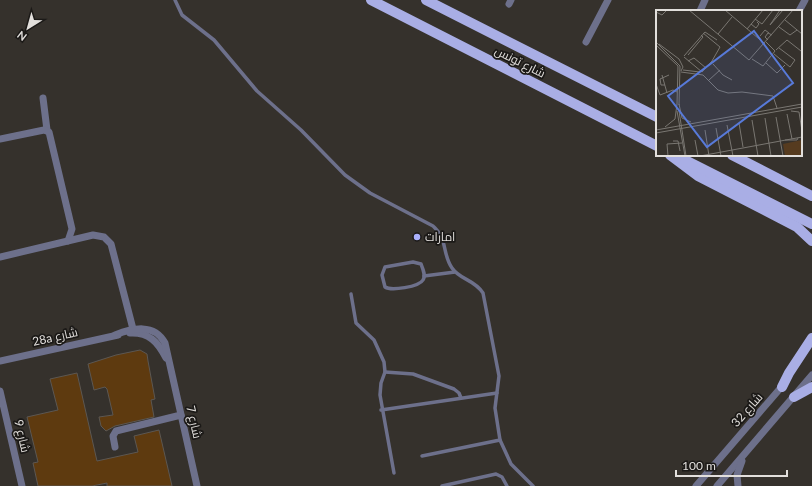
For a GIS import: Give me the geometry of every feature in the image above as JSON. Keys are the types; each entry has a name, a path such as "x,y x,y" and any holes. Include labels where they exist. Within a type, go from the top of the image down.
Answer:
{"main road":[{"name":"شارع تونس","path":"371,0 656,145"},
{"name":"شارع تونس","path":"426,0 656,116"},
{"path":"671,156 698,176 797,227 812,242"},
{"path":"676,156 812,224"},
{"path":"734,156 812,196"},
{"path":"782,387 788,373 812,338"},
{"path":"794,397 812,387"}],"street":[{"path":"586,42 608,0"},
{"path":"700,10 705,0"},
{"path":"800,10 805,0"},
{"path":"43,98 47,130 51,137 72,229 68,241"},
{"path":"0,139 47,130"},
{"path":"0,257 68,241 96,236 104,238 110,242 133,329"},
{"name":"28a شارع","path":"0,361 115,335 133,329 148,329 160,335 167,347 169,364"},
{"name":"28a شارع","path":"115,335 132,333 147,335 158,344 169,364"},
{"name":"شارع 32","path":"696,486 782,387 812,347"},
{"name":"شارع 7","path":"169,364 197,486"},
{"path":"718,486 812,375"},
{"name":"شارع 9","path":"0,391 22,486"},
{"path":"115,447 113,436 116,431 181,415"},
{"path":"738,486 737,475 744,455"}],"lane":[{"path":"175,0 182,15 214,40 257,91 301,130 345,175 370,193 437,229 443,239 450,265 455,272 476,284 483,293 499,376 495,415 500,440 511,464 534,486"},
{"path":"416,261 421,264 424,276 422,281 418,284 390,290 384,285 382,272 387,266 416,261"},
{"path":"424,276 455,272"},
{"path":"351,294 356,323 374,340 384,362 385,372 380,391 381,410 394,473"},
{"path":"385,372 416,375 454,389 459,393 461,398"},
{"path":"381,410 497,392"},
{"path":"422,456 500,440"},
{"path":"442,486 458,484 496,474 502,477 507,486"}],"building":[{"path":"140,350 147,354 155,399 151,400 154,417 115,426 106,431 101,426 99,417 113,415 107,389 105,387 94,390 88,364 116,355"},
{"path":"77,373 97,461 138,452 134,436 159,430 172,486 107,486 107,483 92,486 38,486 33,463 38,462 27,417 58,410 50,379"}],"place":[{"name":"امارات","path":"417,237"}]}
